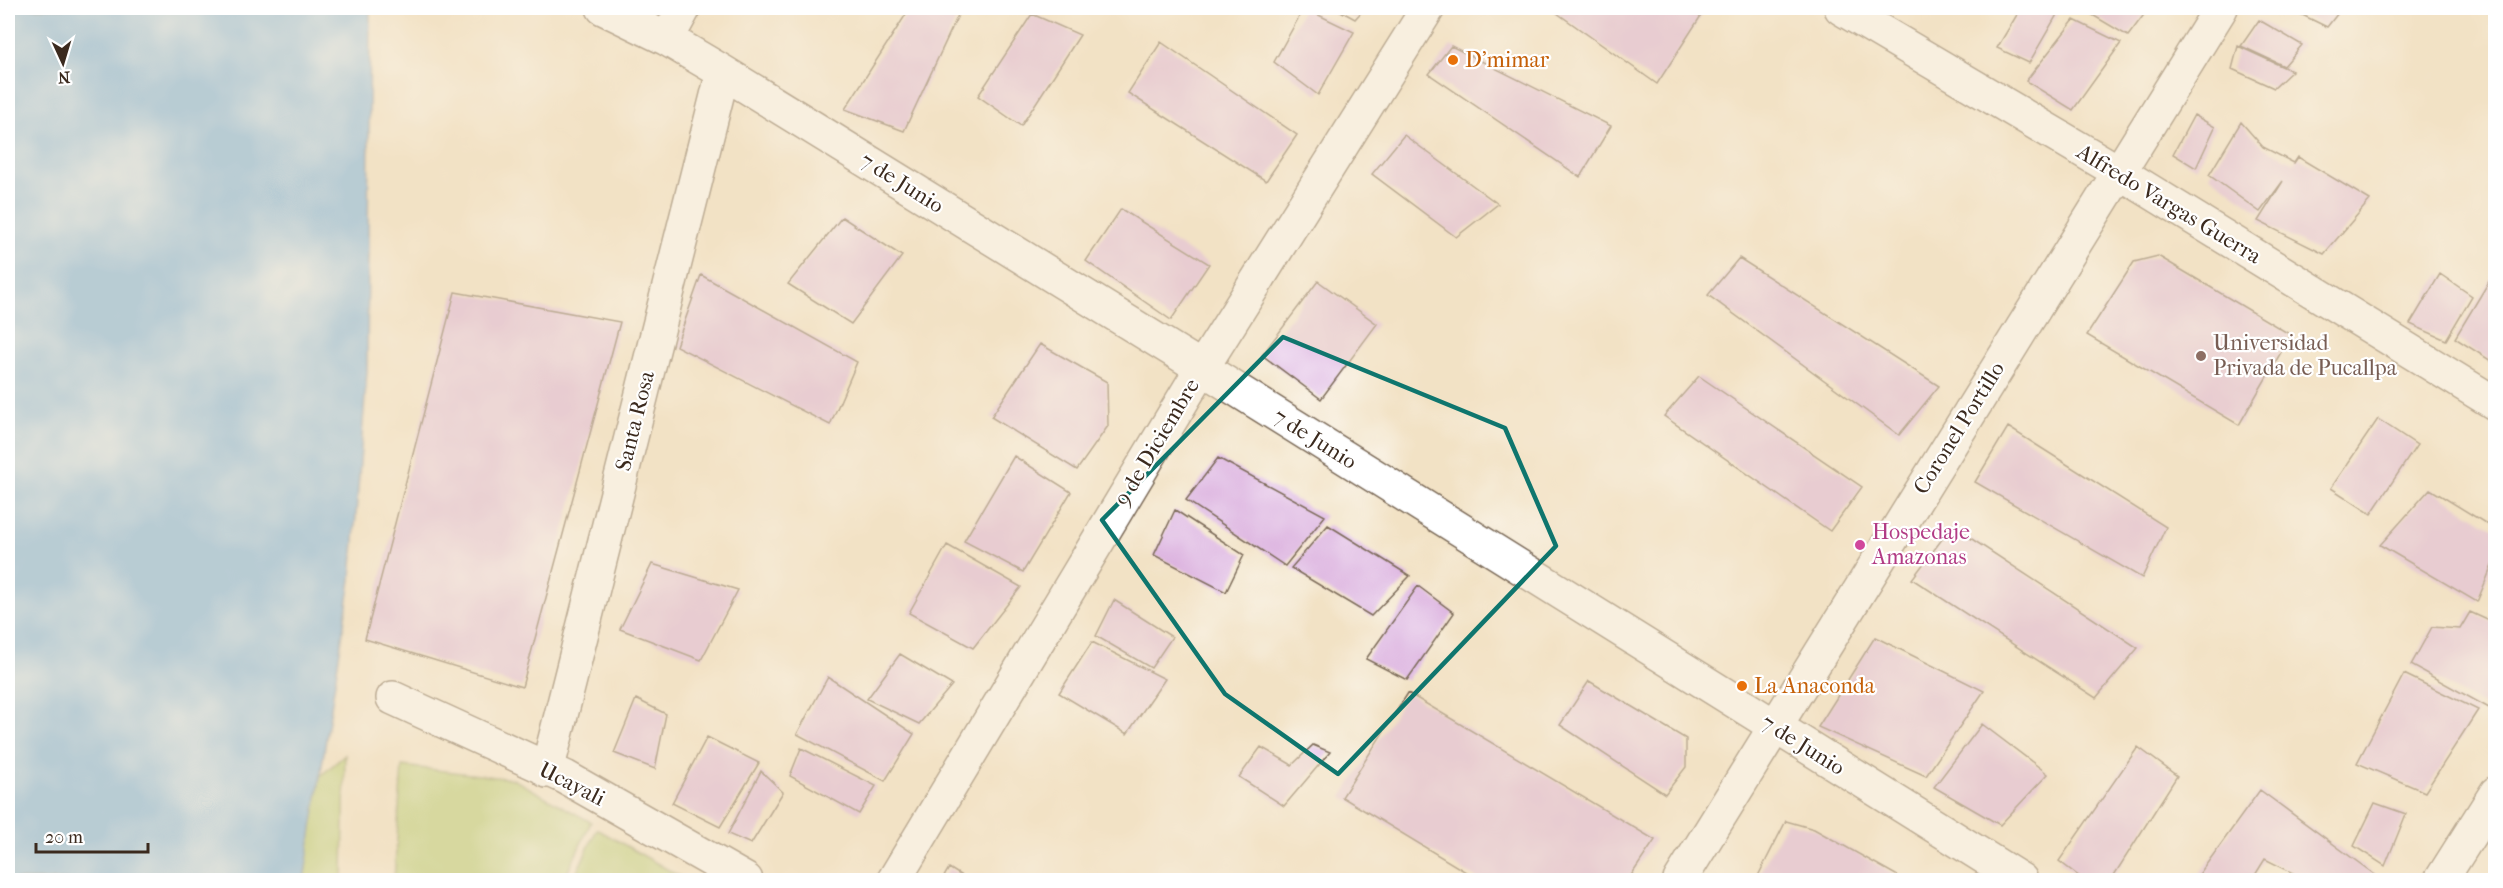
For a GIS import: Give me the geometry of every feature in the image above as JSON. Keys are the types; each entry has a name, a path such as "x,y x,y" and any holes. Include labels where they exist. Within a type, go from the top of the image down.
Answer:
{"street":[{"name":"7 de Junio","path":"603,8 667,39 723,72 1202,368 2021,880"},
{"path":"667,39 684,8"},
{"name":"9 de Diciembre","path":"894,880 1202,368 1428,8"},
{"name":"Alfredo Vargas Guerra","path":"1841,8 2119,172 2496,404"},
{"name":"Coronel Portillo","path":"1680,880 2221,8"},
{"name":"Santa Rosa","path":"547,771 723,72"},
{"name":"Ucayali","path":"393,698 547,771 565,777 746,880"},
{"path":"2441,880 2496,793"}],"highlighted area":[{"path":"1283,337 1505,428 1556,546 1338,774 1225,694 1102,520"}],"green space":[{"path":"345,755 343,880 304,880 318,778"},
{"path":"402,766 513,779 591,822 564,880 394,880"},
{"path":"597,829 686,880 573,880"}],"water":[{"path":"8,8 370,8 367,371 351,580 304,880 8,880"}],"building":[{"path":"910,8 949,8 959,13 904,131 845,109"},
{"path":"1304,8 1354,32 1318,95 1274,62"},
{"path":"1335,8 1365,8 1355,19"},
{"path":"1550,8 1706,8 1657,84"},
{"path":"1942,8 1961,8 1956,14"},
{"path":"2021,8 2052,8 2059,11 2029,63 1997,48"},
{"path":"2086,8 2149,8 2128,36 2084,10"},
{"path":"2288,8 2342,8 2327,27"},
{"path":"1032,14 1080,35 1021,126 978,96"},
{"path":"2074,20 2121,43 2073,110 2026,81"},
{"path":"2259,20 2302,45 2284,66 2241,46"},
{"path":"1161,42 1297,135 1266,181 1128,93"},
{"path":"1451,46 1611,126 1580,177 1429,74"},
{"path":"2238,46 2292,71 2274,88 2232,69"},
{"path":"2194,115 2215,127 2196,168 2173,154"},
{"path":"2241,122 2263,147 2294,163 2298,157 2370,200 2324,254 2258,221 2283,181 2260,212 2209,175"},
{"path":"1404,135 1498,204 1456,237 1372,174"},
{"path":"1121,209 1209,264 1171,320 1086,261"},
{"path":"842,217 902,256 851,324 788,284"},
{"name":"Universidad Privada de Pucallpa","path":"2158,256 2291,335 2239,425 2087,335 2134,262"},
{"path":"1739,258 1939,386 1899,435 1708,295"},
{"path":"2496,270 2496,354 2491,361 2455,338"},
{"path":"2440,274 2472,296 2446,340 2410,324"},
{"path":"701,275 857,362 830,425 676,346"},
{"path":"1318,281 1377,324 1321,399 1262,355"},
{"path":"455,292 620,322 522,687 365,639"},
{"path":"1040,344 1107,382 1108,426 1077,470 991,417"},
{"path":"1699,376 1862,487 1830,531 1664,416"},
{"path":"2378,419 2417,445 2371,514 2331,488"},
{"path":"2008,427 2166,527 2142,578 1975,482"},
{"path":"1014,456 1071,492 1023,572 964,541"},
{"path":"1218,458 1325,516 1285,566 1186,500"},
{"path":"2430,489 2495,529 2496,556 2477,602 2380,545"},
{"path":"1175,510 1244,555 1226,592 1154,555"},
{"path":"1328,525 1410,576 1371,616 1291,568"},
{"path":"1952,526 2138,648 2096,698 1912,579"},
{"path":"947,545 1021,587 973,648 909,613"},
{"path":"652,564 738,590 701,660 620,629"},
{"path":"1418,586 1454,613 1407,680 1366,659"},
{"path":"1114,600 1172,637 1151,668 1096,636"},
{"path":"2470,612 2496,624 2496,697 2489,708 2411,665 2432,627 2460,629"},
{"path":"1875,637 1984,691 1926,776 1818,727"},
{"path":"1092,642 1165,679 1127,734 1059,693"},
{"path":"900,654 952,685 919,724 867,699"},
{"path":"2404,674 2478,710 2425,792 2357,763"},
{"path":"828,677 914,734 885,781 797,734"},
{"path":"1589,681 1686,739 1686,767 1665,794 1560,725"},
{"path":"1408,693 1655,840 1628,880 1479,880 1342,797"},
{"path":"636,699 666,714 655,769 614,753"},
{"path":"1982,724 2048,774 2000,825 1934,787"},
{"path":"707,737 759,763 720,827 672,803"},
{"path":"1313,745 1330,752 1284,806 1239,777 1261,747 1292,765"},
{"path":"2138,747 2177,776 2111,880 2084,880 2059,861"},
{"path":"801,748 876,786 859,814 790,776"},
{"path":"761,771 783,792 751,844 728,834"},
{"path":"2260,790 2378,877 2375,880 2307,880 2265,859 2252,880 2195,880"},
{"path":"2375,803 2406,814 2385,866 2354,846"},
{"path":"1786,821 1814,829 1905,880 1756,880"},
{"path":"949,868 968,880 942,880"}],"place":[{"name":"D'mimar","path":"1453,60"},
{"name":"Universidad Privada de Pucallpa","path":"2201,356"},
{"name":"Hospedaje Amazonas","path":"1860,545"},
{"name":"La Anaconda","path":"1742,686"}]}
